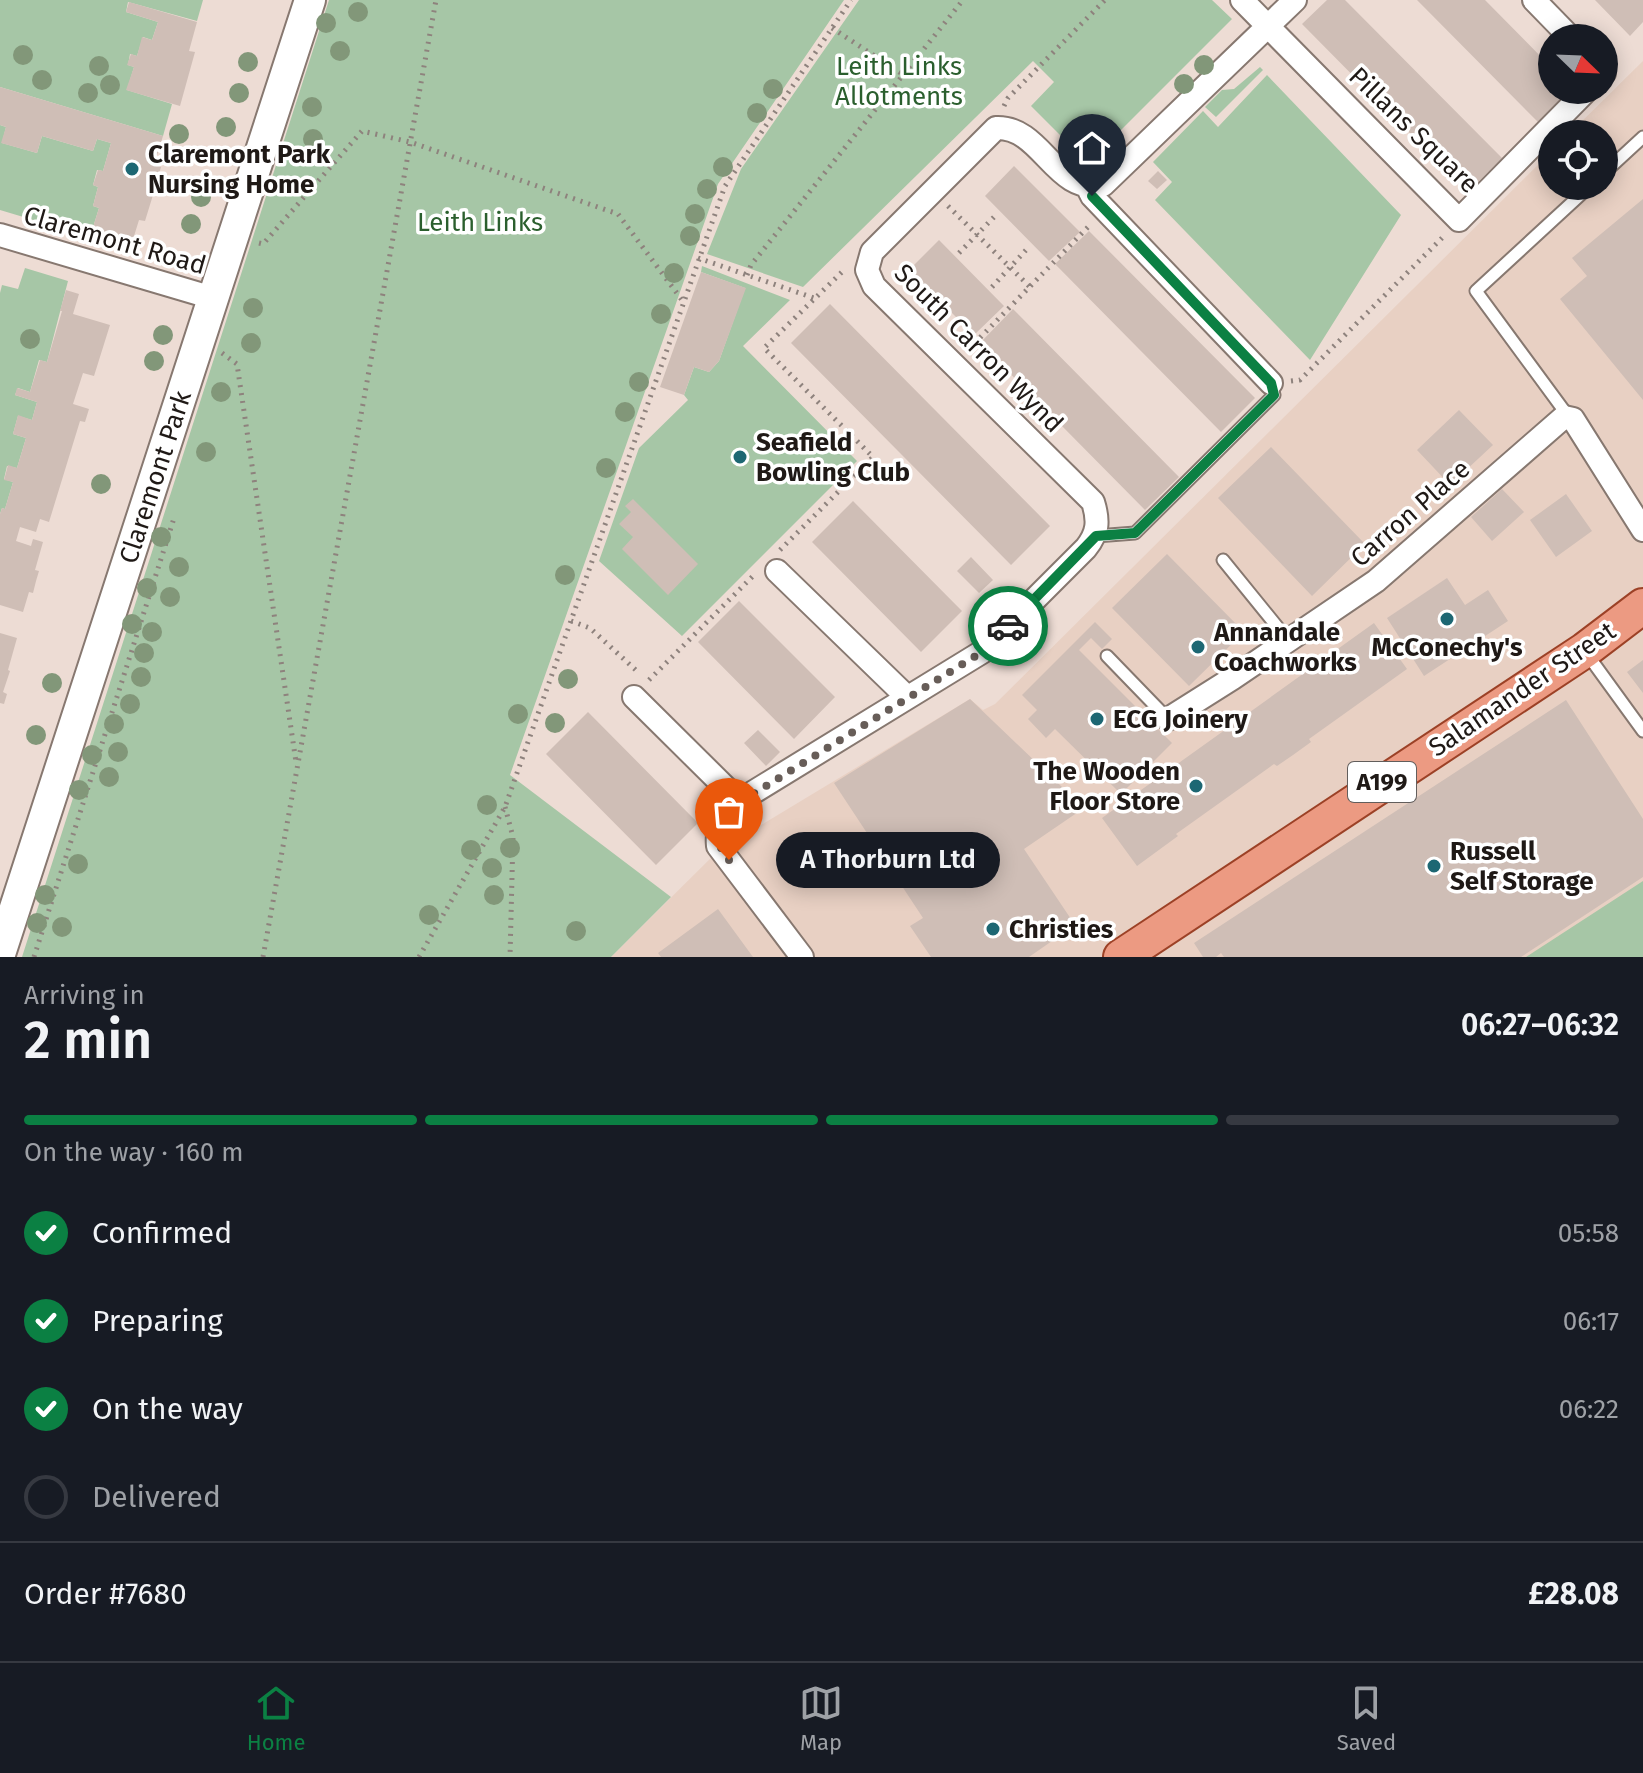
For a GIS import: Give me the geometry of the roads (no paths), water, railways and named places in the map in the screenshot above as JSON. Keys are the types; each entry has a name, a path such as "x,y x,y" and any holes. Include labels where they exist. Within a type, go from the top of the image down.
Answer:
{"main road":[{"name":"Salamander Street","path":"1121,957 1585,650 1643,606"}],"street":[{"name":"Claremont Park","path":"0,954 212,350 213,298 310,0"},
{"name":"Pillans Square","path":"1242,0 1459,220 1573,104"},
{"path":"1271,383 1105,210 1088,188 1103,185 1295,0"},
{"path":"1534,0 1557,24"},
{"name":"South Carron Wynd","path":"1088,188 1071,181 1021,133 1008,127 996,128 872,252 867,270 874,286 1093,502 1098,516 1096,536"},
{"name":"Claremont Road","path":"0,235 213,298"},
{"path":"1568,417 1573,419 1643,530"},
{"name":"Carron Place","path":"1168,719 1376,581 1554,423 1568,417"},
{"path":"802,957 718,846 720,821 739,801 982,652 1096,536"},
{"path":"777,571 907,697"},
{"path":"641,689 739,801"}],"lane":[{"path":"1618,160 1643,137"},
{"path":"1568,417 1476,291 1575,200"},
{"path":"1096,536 1135,533 1274,395 1271,383"},
{"path":"1223,560 1288,640"},
{"path":"1585,650 1643,731"},
{"path":"1107,656 1168,719"}],"place":[{"name":"Claremont Park Nursing Home","path":"132,169"},
{"name":"Seafield Bowling Club","path":"740,457"},
{"name":"McConechy's","path":"1447,619"},
{"name":"Annandale Coachworks","path":"1198,647"},
{"name":"ECG Joinery","path":"1097,719"},
{"name":"The Wooden Floor Store","path":"1196,786"},
{"name":"A Thorburn Ltd","path":"729,860"},
{"name":"Russell Self Storage","path":"1434,866"},
{"name":"Christies","path":"993,929"}],"park label":[{"name":"Leith Links Allotments","path":"899,81"},
{"name":"Leith Links","path":"480,222"}]}
